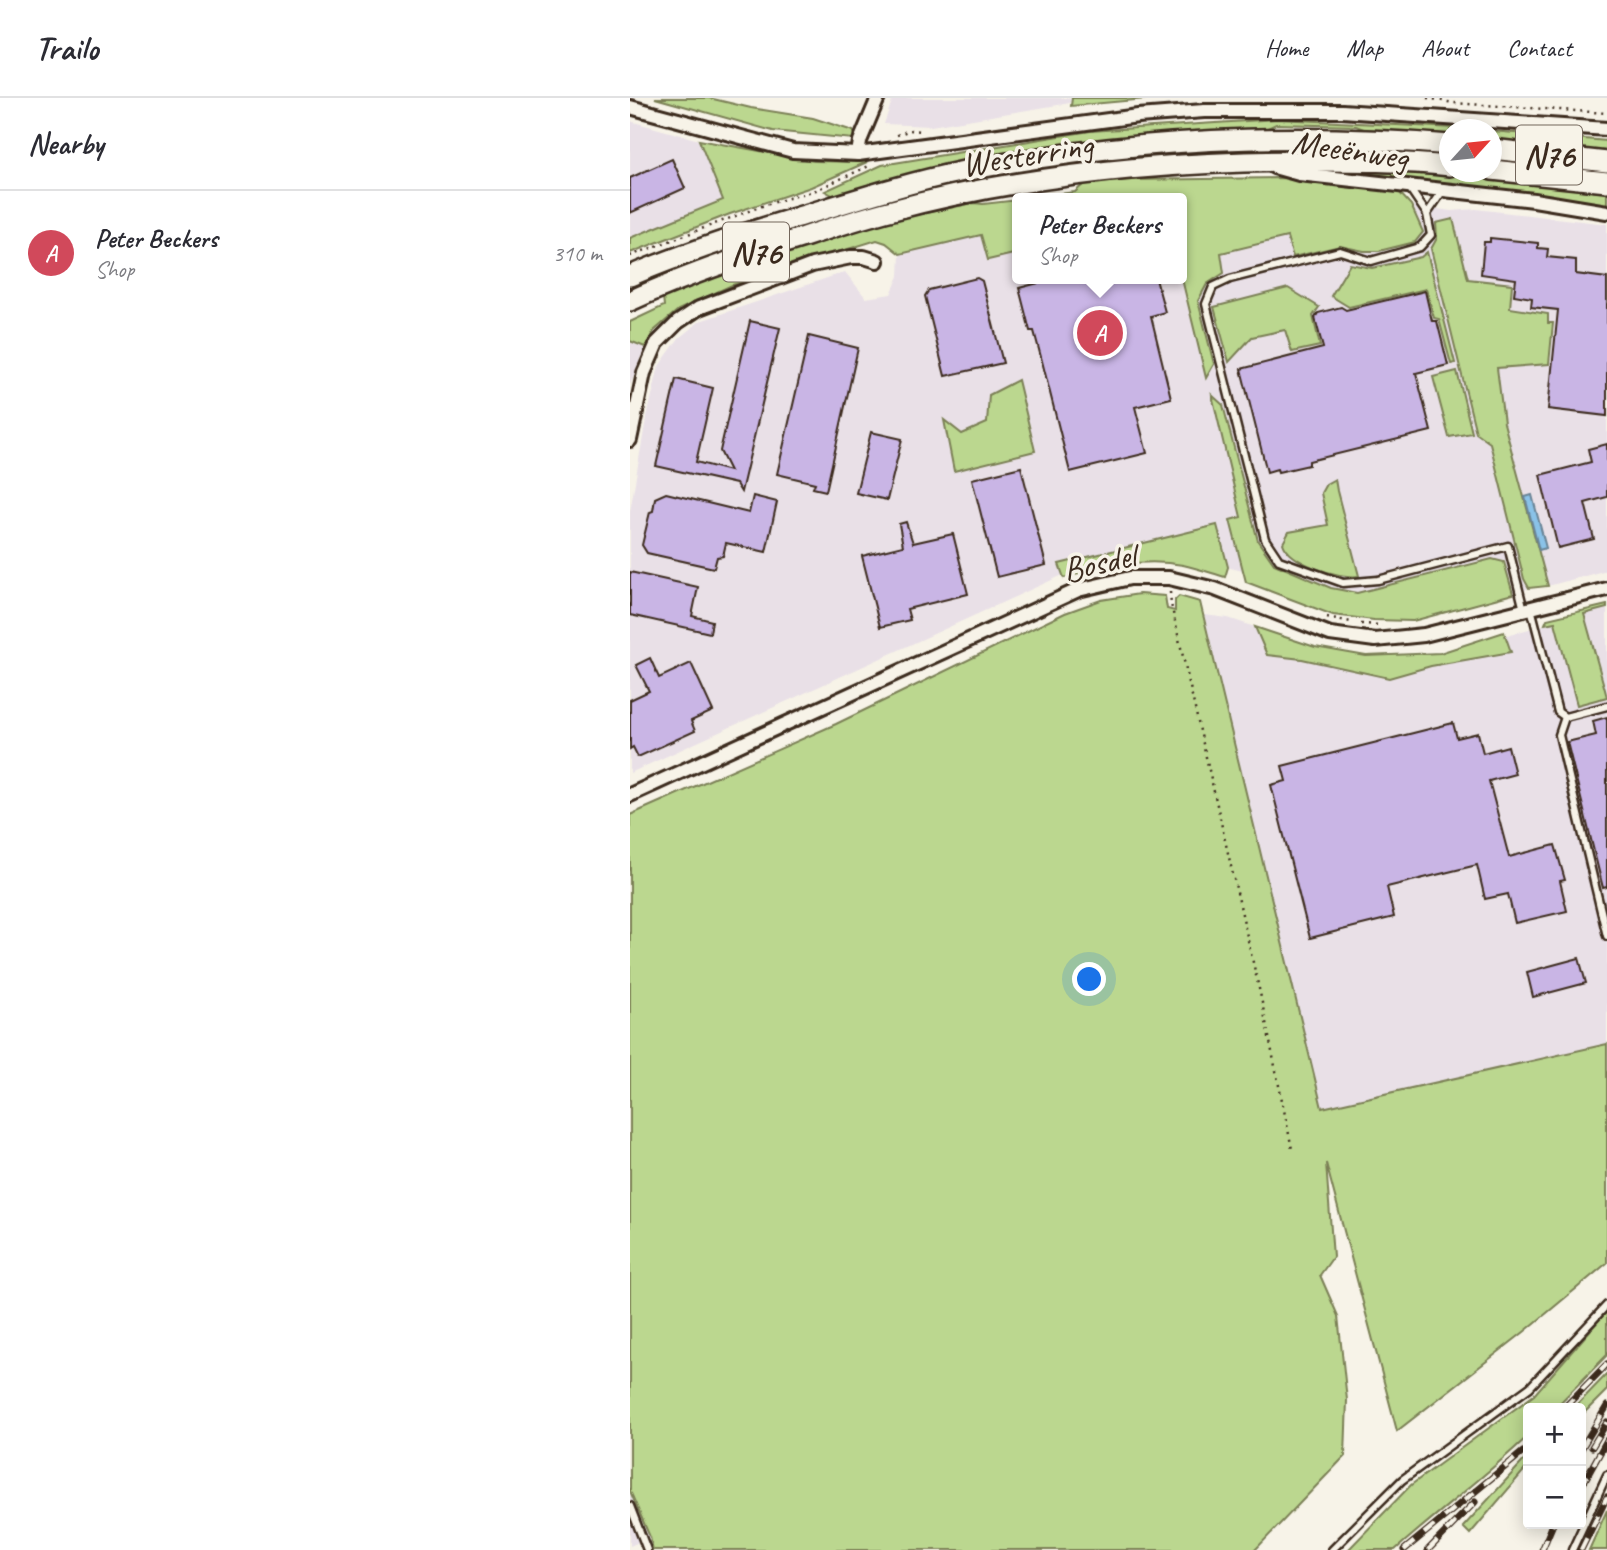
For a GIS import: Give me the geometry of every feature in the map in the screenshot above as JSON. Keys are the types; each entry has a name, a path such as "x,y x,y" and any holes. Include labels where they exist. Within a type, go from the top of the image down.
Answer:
{"highway":[{"name":"Westerring","path":"630,276 755,230 881,191 964,171 1181,142 1315,139 1439,145"},
{"name":"N76","path":"1502,150 1607,162"},
{"name":"Westerring","path":"630,301 765,249 886,211 1063,177 1180,164 1254,161 1400,162 1439,165"},
{"name":"N76","path":"1502,171 1607,182"}],"street":[{"path":"858,154 860,141 878,98"},
{"name":"Meeënweg","path":"630,107 793,151 858,154 1138,116 1205,104 1607,129"},
{"name":"Meeënweg","path":"1254,161 1299,174 1444,189 1607,212"},
{"path":"630,440 644,373 657,344 678,322 699,308 812,265 851,257 877,261"},
{"name":"Bosdel","path":"630,795 1078,590 1130,578 1169,578 1215,589 1330,634 1375,640 1424,635 1607,589"}],"lane":[{"path":"1407,185 1427,214 1430,235 1420,247 1371,261 1340,251 1230,279 1213,287 1206,303 1265,539 1279,560 1343,583 1378,580 1508,546 1559,712 1565,717"},
{"path":"1427,214 1444,189"},
{"path":"1565,717 1607,706"},
{"path":"1565,717 1559,735 1607,936"},
{"path":"1332,1550 1402,1480 1530,1387 1607,1306"},
{"path":"1572,1550 1607,1475"},
{"path":"630,1506 647,1550"}],"path":[{"path":"1427,98 1453,103 1607,113"},
{"path":"630,256 750,210 816,190 867,167 874,160"},
{"path":"1172,592 1171,604 1260,993 1292,1149"},
{"path":"1324,616 1384,625"}],"shaded area":[{"path":"893,98 1072,98 1070,103 931,126 884,124"},
{"path":"630,121 699,140 723,199 630,238"},
{"path":"1411,205 1451,211 1476,209 1607,224 1607,570 1548,586 1504,423 1497,367 1548,323 1548,314 1509,309 1512,284 1468,279 1453,219 1490,443 1524,579 1529,588 1513,594 1510,579 1492,559 1357,593 1331,588 1274,564 1258,541 1223,405 1213,396 1242,518 1231,521 1243,571 1164,552 1065,574 630,773 630,511 645,425 659,366 679,338 700,321 845,272 866,298 891,294 899,276 900,254 981,234 988,260 1012,254 1012,284 1183,284 1206,376 1214,364 1198,301 1221,254 1288,237 1294,257 1340,246 1379,251 1415,242 1423,232"},
{"path":"630,341 645,347 630,385"},
{"path":"1607,608 1607,1044 1322,1109 1204,615 1228,618 1315,647 1353,656 1396,658 1440,653"},
{"path":"630,1491 650,1537 630,1546"}],"green space":[{"path":"655,98 709,98 813,118 853,131 853,139 773,131"},
{"path":"1072,98 1157,98 1071,106"},
{"path":"1278,119 1439,127 1439,136 1369,131 1356,126 1276,124 1261,131 927,171 834,196 825,191 882,165 1090,131"},
{"path":"1502,132 1607,141 1607,153 1502,141"},
{"path":"699,140 814,161 867,162 811,187 730,214 630,253 630,238 723,200"},
{"path":"1353,171 1439,175 1439,182 1502,181 1607,193 1607,208 1355,174"},
{"path":"1281,178 1398,191 1411,205 1423,232 1415,242 1379,251 1340,246 1293,257 1287,237 1221,253 1224,273 1207,284 1198,301 1214,364 1206,378 1183,284 1187,284 1187,193 1067,193 1075,192 1085,183"},
{"path":"1012,201 1012,254 988,260 981,235 900,254 886,243 877,240 732,285 678,310 654,331 645,347 630,341 630,322 664,306 663,297 730,270 873,224 973,203"},
{"path":"1453,219 1468,279 1512,284 1510,308 1548,314 1548,323 1553,323 1549,364 1497,368 1504,423 1548,586 1529,588 1524,579 1490,443 1476,433 1431,249 1437,238 1436,223"},
{"path":"1427,252 1455,363 1451,364 1439,319 1434,318 1426,289 1349,307 1331,296 1350,264 1372,268 1421,257"},
{"path":"1288,288 1319,307 1313,316 1320,346 1292,352 1285,330 1252,337 1229,362 1214,307"},
{"path":"1457,371 1472,433 1449,437 1433,377"},
{"path":"1018,380 1035,451 954,471 944,420 962,434 987,423 989,395"},
{"path":"1212,395 1223,405 1258,541 1274,564 1331,588 1357,593 1492,559 1504,562 1513,594 1413,621 1374,620 1333,615 1246,582 1230,520 1241,517"},
{"path":"1335,479 1359,576 1340,575 1304,563 1287,550 1283,543 1289,532 1328,525 1321,493 1326,484"},
{"path":"1217,525 1228,567 1225,577 1183,565 1153,562 1108,567 1064,578 1059,564"},
{"path":"1139,594 1165,596 1167,609 1175,611 1175,600 1179,596 1200,602 1322,1108 1607,1044 1607,1263 1397,1431 1326,1163 1333,1257 1320,1275 1338,1316 1347,1400 1345,1456 1255,1550 653,1550 630,1491 630,815 836,724 1065,613 1101,600"},
{"path":"1607,605 1607,608 1584,614 1607,697 1577,705 1555,622 1545,624 1547,619"},
{"path":"1255,627 1315,647 1366,656 1440,653 1504,632 1511,652 1431,666 1389,678 1302,659 1267,655"},
{"path":"1607,1311 1607,1355 1560,1403 1523,1403 1534,1395"},
{"path":"1607,1374 1607,1390 1586,1411 1586,1403 1579,1403"},
{"path":"1523,1403 1523,1441 1395,1550 1348,1550 1411,1485"},
{"path":"1523,1461 1523,1472 1470,1534 1463,1527"},
{"path":"1607,1510 1607,1550 1589,1550"}],"water":[{"path":"1532,495 1546,548 1539,550 1525,497"}],"building":[{"path":"672,159 685,188 630,213 630,178"},
{"path":"1490,238 1538,243 1538,248 1548,249 1547,257 1576,260 1576,274 1607,278 1607,416 1548,409 1558,310 1531,307 1532,298 1514,295 1516,279 1481,274 1484,242 1490,242"},
{"path":"977,278 982,281 1003,363 945,376 925,296 929,290"},
{"path":"1035,284 1157,284 1165,312 1151,316 1171,398 1135,407 1147,453 1070,472 1034,331 1030,331 1019,288"},
{"path":"1425,291 1432,321 1437,321 1448,365 1416,373 1431,431 1309,461 1309,465 1267,472 1241,369 1323,348 1315,318 1318,313 1341,307 1346,310"},
{"path":"750,321 780,328 741,492 736,484 656,466 676,379 713,388 696,462 730,471 720,451"},
{"path":"809,336 858,348 826,491 813,488 815,483 777,474"},
{"path":"871,432 902,439 887,500 856,493"},
{"path":"1607,444 1607,497 1585,503 1594,539 1558,548 1540,475 1591,462 1588,449"},
{"path":"1021,467 1046,565 997,577 972,479"},
{"path":"666,493 749,513 753,496 777,502 766,552 726,543 723,556 717,557 714,568 647,553 642,545 650,512 653,511 655,498"},
{"path":"906,522 913,543 953,534 968,594 907,609 910,620 880,627 862,556 903,546 899,524"},
{"path":"630,572 698,587 692,616 712,621 710,633 630,615"},
{"path":"650,658 659,678 691,663 713,711 691,721 695,731 638,757 633,747 630,749 630,700 649,691 636,665"},
{"path":"1607,717 1607,887 1603,888 1567,742 1596,735 1593,721"},
{"path":"1453,723 1457,738 1478,733 1483,753 1508,746 1515,774 1489,781 1509,857 1555,845 1565,880 1560,881 1567,911 1515,923 1508,894 1485,899 1477,865 1387,887 1394,917 1310,938 1271,785 1286,781 1282,766"},
{"path":"1579,958 1586,983 1533,997 1527,972"}],"railway":[{"path":"1569,1403 1607,1364"},
{"path":"1586,1441 1607,1406"},
{"path":"1592,1447 1607,1422"},
{"path":"1586,1478 1607,1440"},
{"path":"1404,1550 1523,1452"},
{"path":"1581,1550 1607,1497"},
{"path":"1428,1550 1475,1502"},
{"path":"1542,1550 1551,1529"}],"place":[{"name":"Peter Beckers","path":"1100,333"}]}
